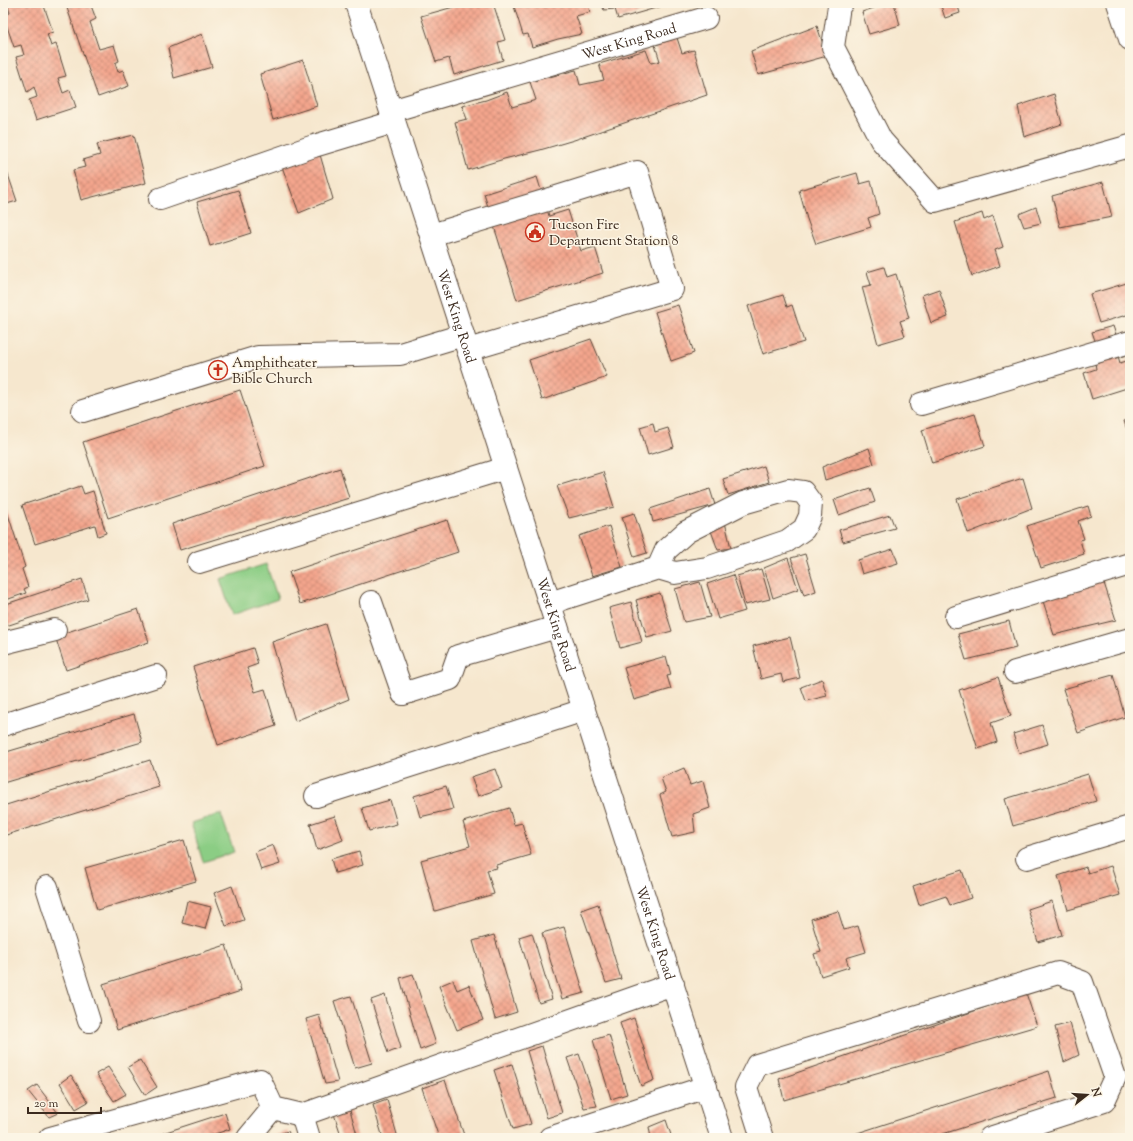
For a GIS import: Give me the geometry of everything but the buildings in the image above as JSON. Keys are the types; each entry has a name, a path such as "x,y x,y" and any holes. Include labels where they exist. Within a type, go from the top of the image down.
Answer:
{"street":[{"name":"West King Road","path":"356,3 722,1138"},
{"path":"842,3 839,6 833,47 881,140 935,201 1130,146"},
{"path":"1118,3 1130,39"},
{"name":"West King Road","path":"392,116 706,18"},
{"path":"160,199 314,146 392,116"},
{"path":"83,411 258,357 400,354 466,342 672,290 637,172 431,235"},
{"path":"921,404 1130,342"},
{"path":"199,562 506,468"},
{"path":"550,603 658,568 676,573 708,568 787,540 804,529 810,516 811,503 803,492 788,490 743,503 686,532 666,550 658,568"},
{"path":"956,617 1130,564"},
{"path":"371,602 403,694 450,679 458,656 557,626"},
{"path":"3,643 55,630"},
{"path":"1015,672 1130,638"},
{"path":"3,725 156,676"},
{"path":"316,796 584,710"},
{"path":"1027,858 1130,828"},
{"path":"47,887 89,1021"},
{"path":"759,1137 746,1087 757,1065 1058,973 1082,982 1115,1077 1104,1101 990,1138"},
{"path":"273,1108 302,1115 673,984"},
{"path":"50,1138 260,1080 273,1108"},
{"path":"550,1138 706,1087"},
{"path":"248,1138 273,1108"},
{"path":"302,1115 309,1138"}],"green space":[{"path":"266,564 278,599 232,615 220,579"},
{"path":"221,814 234,852 203,862 191,823"}],"place":[{"name":"Tucson Fire Department Station 8","path":"535,232"},
{"name":"Amphitheater Bible Church","path":"218,370"}]}
